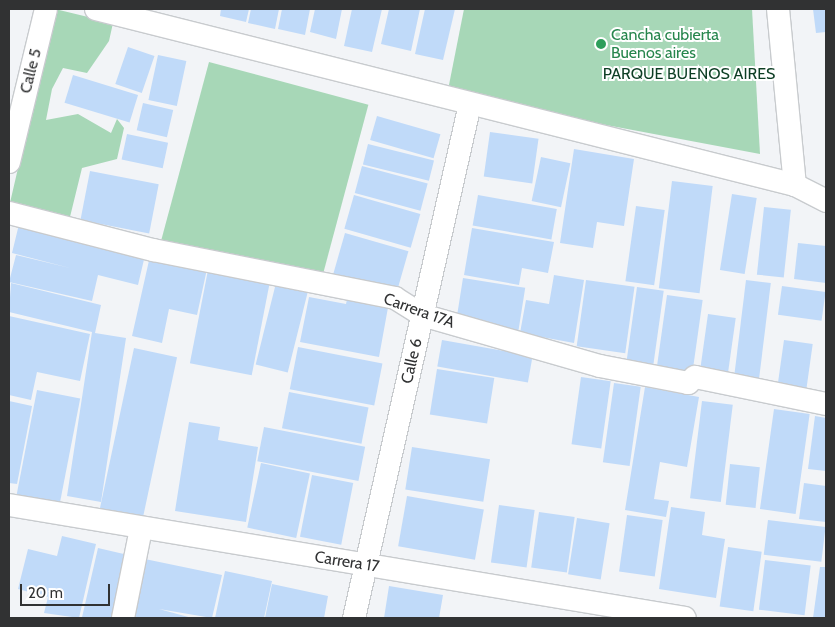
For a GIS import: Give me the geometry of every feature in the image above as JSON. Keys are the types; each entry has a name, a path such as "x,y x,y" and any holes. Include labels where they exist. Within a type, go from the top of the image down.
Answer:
{"street":[{"name":"Calle 5","path":"9,162 46,9"},
{"path":"96,9 794,185 826,201"},
{"path":"778,9 794,185"},
{"name":"Calle 6","path":"354,618 470,104"},
{"name":"Carrera 17A","path":"9,213 153,250 395,298 422,315 600,366 688,383 695,377 826,404"},
{"name":"Carrera 17","path":"9,505 685,618"},
{"path":"123,618 141,528"}],"green space":[{"path":"55,9 113,23 109,41 87,73 63,68 52,89 46,120 78,114 111,133 117,119 124,128 117,159 82,168 69,221 9,207"},
{"name":"PARQUE BUENOS AIRES","path":"464,9 752,9 760,154 447,95"},
{"path":"209,62 368,105 319,289 160,246"}],"building":[{"path":"221,9 249,9 246,22 220,16"},
{"path":"251,9 279,9 275,29 248,23"},
{"path":"282,9 310,9 305,35 278,29"},
{"path":"315,9 342,9 336,39 310,32"},
{"path":"352,9 382,9 372,52 344,46"},
{"path":"389,9 420,9 411,51 381,44"},
{"path":"425,9 455,9 443,60 415,54"},
{"path":"813,9 826,9 826,32 816,33"},
{"path":"128,47 154,56 142,93 115,84"},
{"path":"158,55 186,61 177,106 148,100"},
{"path":"73,75 138,95 130,123 65,103"},
{"path":"143,103 173,110 167,137 137,130"},
{"path":"377,116 440,134 434,158 370,140"},
{"path":"490,132 539,139 532,183 484,177"},
{"path":"127,134 168,143 163,168 122,159"},
{"path":"368,144 434,160 429,181 363,164"},
{"path":"574,149 634,159 624,226 597,222 593,248 560,243"},
{"path":"541,157 570,163 561,207 532,201"},
{"path":"362,166 428,184 420,211 355,193"},
{"path":"90,171 159,184 149,233 80,220"},
{"path":"672,181 713,186 700,293 659,288"},
{"path":"732,194 757,198 745,274 720,270"},
{"path":"354,195 420,214 411,248 344,229"},
{"path":"478,195 557,209 551,239 473,226"},
{"path":"636,206 665,210 654,285 625,281"},
{"path":"764,207 791,210 784,277 757,275"},
{"path":"20,220 146,251 138,285 98,275 92,301 9,282 16,255 70,268 12,253"},
{"path":"472,228 554,242 548,273 522,268 519,285 464,275"},
{"path":"345,233 408,251 396,295 332,277"},
{"path":"798,243 826,246 826,283 794,279"},
{"path":"150,256 207,269 197,315 169,309 162,343 132,336"},
{"path":"208,270 270,282 252,375 190,363"},
{"path":"554,275 584,280 574,343 520,333 526,300 549,304"},
{"path":"463,278 525,288 518,331 456,321"},
{"path":"586,280 635,287 625,353 577,346"},
{"path":"746,280 771,283 759,383 734,380"},
{"path":"11,283 101,305 95,333 126,338 101,502 67,496 92,332 9,312"},
{"path":"276,283 308,291 288,372 256,365"},
{"path":"782,286 826,292 822,321 778,315"},
{"path":"637,287 664,291 653,364 627,360"},
{"path":"348,295 389,302 379,357 300,342 309,297 346,304"},
{"path":"667,295 703,300 693,371 657,366"},
{"path":"708,314 736,318 727,377 700,373"},
{"path":"9,316 90,334 80,381 37,372 31,400 9,395"},
{"path":"442,340 533,356 528,383 437,367"},
{"path":"784,340 813,344 806,389 778,385"},
{"path":"298,347 382,363 374,406 290,389"},
{"path":"134,348 177,357 143,518 100,508"},
{"path":"437,369 494,378 487,424 430,414"},
{"path":"581,377 611,381 601,449 572,444"},
{"path":"614,383 641,387 630,466 603,462"},
{"path":"645,387 699,397 687,467 660,462 654,499 669,501 666,517 625,510"},
{"path":"37,390 80,398 60,503 17,495"},
{"path":"289,392 369,407 361,444 282,428"},
{"path":"9,401 32,406 17,484 9,483"},
{"path":"702,401 733,405 721,502 690,498"},
{"path":"774,409 810,414 796,514 760,509"},
{"path":"815,416 826,418 826,471 808,469"},
{"path":"189,422 220,427 218,440 258,447 246,522 175,511"},
{"path":"264,427 365,447 358,481 257,461"},
{"path":"412,447 490,459 483,502 405,489"},
{"path":"261,463 310,473 296,538 247,528"},
{"path":"730,464 760,467 756,508 726,505"},
{"path":"312,475 353,483 341,545 300,537"},
{"path":"804,483 826,486 826,522 799,519"},
{"path":"407,496 484,510 475,560 398,546"},
{"path":"499,505 535,510 527,567 491,562"},
{"path":"671,507 705,512 702,535 725,539 716,598 659,589"},
{"path":"539,512 575,517 567,572 531,567"},
{"path":"627,515 663,520 655,576 619,571"},
{"path":"577,518 610,523 601,579 568,574"},
{"path":"768,520 826,527 821,562 764,555"},
{"path":"62,536 96,544 79,618 44,613 48,597 18,589 28,549 57,556"},
{"path":"728,547 762,552 753,611 720,606"},
{"path":"98,548 129,555 115,618 82,618"},
{"path":"140,558 222,575 212,618 159,609 192,618 128,618"},
{"path":"765,560 811,566 805,615 759,610"},
{"path":"820,567 826,567 826,618 813,618"},
{"path":"225,571 272,581 264,618 215,618"},
{"path":"272,584 328,596 324,618 265,618"},
{"path":"389,586 443,595 439,618 384,618"}],"place":[{"name":"Cancha cubierta Buenos aires","path":"601,44"}]}
